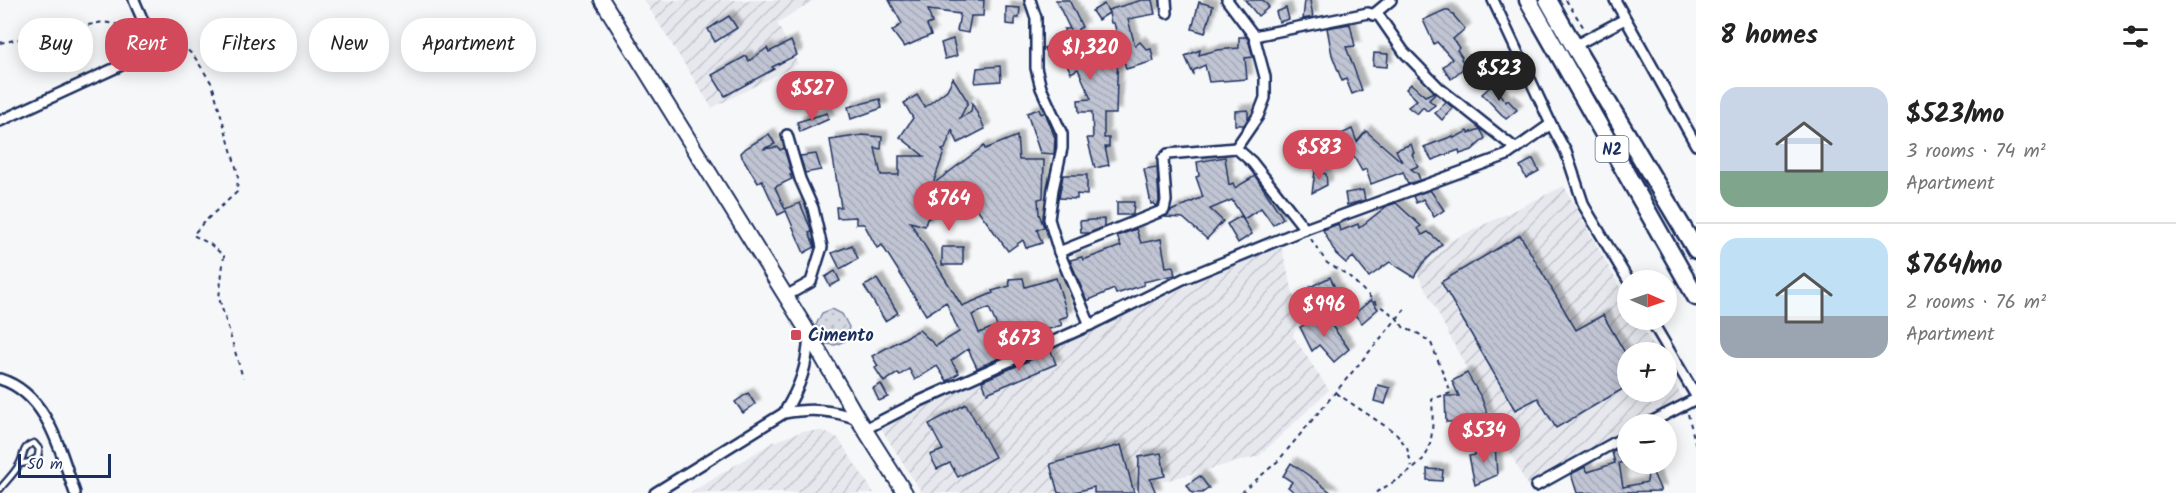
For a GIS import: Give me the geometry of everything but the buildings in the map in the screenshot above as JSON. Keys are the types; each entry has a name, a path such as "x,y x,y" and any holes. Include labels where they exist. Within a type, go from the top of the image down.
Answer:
{"highway":[{"name":"N2","path":"1528,0 1696,297"},
{"name":"N2","path":"1548,0 1696,250"}],"main road":[{"path":"602,0 905,493"}],"street":[{"path":"0,121 135,59 147,50 150,38 134,0"},
{"path":"1030,0 1036,18 1036,68 1041,88 1062,134 1062,148 1049,219 1059,252 1090,325"},
{"path":"1166,0 1167,13"},
{"path":"1227,0 1254,36 1265,77 1265,98 1258,116 1236,148"},
{"path":"1373,15 1391,0"},
{"path":"1493,0 1566,152 1584,206 1622,270"},
{"path":"1628,0 1616,3 1696,145"},
{"path":"1254,36 1368,13 1379,16 1404,52 1439,88 1516,149"},
{"path":"1574,46 1625,19"},
{"path":"655,493 784,413 808,409 824,410 862,424 920,401 1090,325 1183,279 1305,229 1507,155 1551,124"},
{"path":"786,296 811,282 822,247 813,208 800,179 787,135"},
{"path":"1059,252 1164,210 1166,201 1163,159 1168,154 1236,148 1252,162 1305,229"},
{"path":"1657,330 1696,398 1686,406 1669,414"},
{"path":"784,413 798,389 805,370 809,335"},
{"path":"0,379 16,385 33,399 54,432 75,493"},
{"path":"1536,486 1617,441"}],"lane":[{"path":"0,489 20,464 27,445 34,443 39,448 38,457 20,464"}],"path":[{"path":"1566,0 1590,38"},
{"path":"0,43 105,22"},
{"path":"188,51 212,84 238,174 237,192 202,223 193,235 224,255 219,298 243,378"},
{"path":"1305,229 1327,263 1348,275 1377,304 1396,317 1404,328 1419,334 1431,343 1450,393 1432,399 1434,424 1426,456 1413,468 1374,493"},
{"path":"1241,493 1278,461 1405,309"},
{"path":"1336,393 1397,434 1407,448 1413,468"},
{"path":"1686,406 1696,446"}],"shaded area":[{"path":"644,0 814,0 777,23 798,64 712,108"},
{"path":"1564,186 1617,282 1617,330 1644,330 1651,342 1617,342 1617,402 1677,402 1677,388 1684,401 1660,414 1617,414 1617,438 1528,487 1418,275 1450,241"},
{"path":"1281,245 1299,316 1293,336 1329,390 1259,456 1119,493 922,493 877,422"},
{"path":"832,309 842,314 849,327 845,341 835,345 826,344 816,325 822,313"},
{"path":"803,431 822,431 838,438 874,493 690,493 773,442"}],"place":[{"name":"Cimento","path":"796,335"}]}
